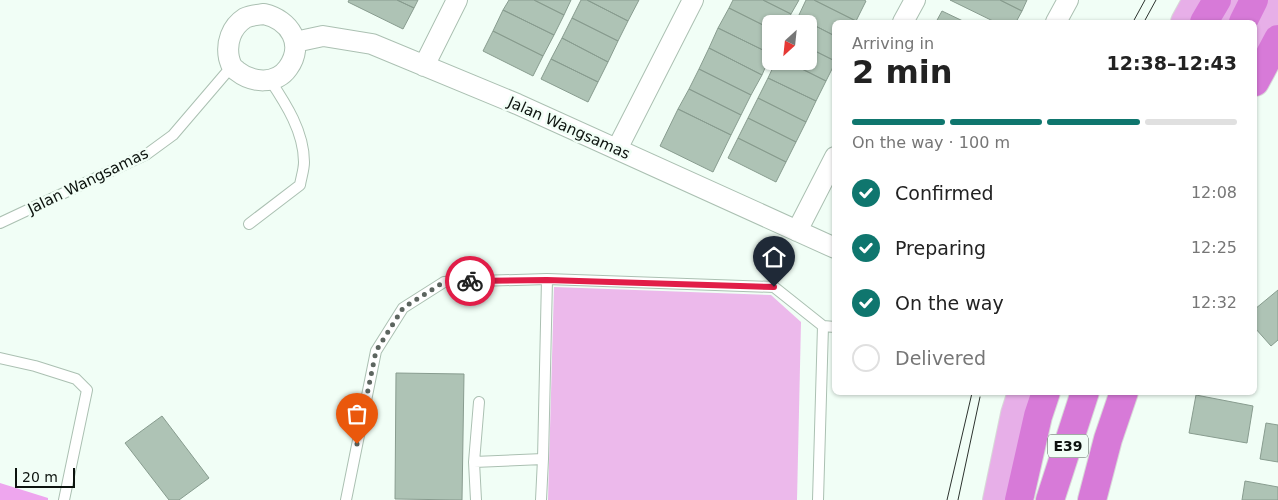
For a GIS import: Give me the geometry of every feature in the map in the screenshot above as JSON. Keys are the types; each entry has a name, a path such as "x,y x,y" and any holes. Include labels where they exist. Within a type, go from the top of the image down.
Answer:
{"highway":[{"path":"1205,20 1216,0"},
{"path":"1244,20 1254,0"},
{"path":"1257,78 1278,40"},
{"name":"E39","path":"1019,500 1038,416 1045,395"},
{"name":"E39","path":"1050,500 1084,395"},
{"name":"E39","path":"1101,496 1108,439 1123,395"}],"main road":[{"path":"1186,20 1197,0"},
{"path":"1224,20 1235,0"},
{"path":"1257,48 1278,6"},
{"path":"997,500 1015,414 1021,395"},
{"path":"1030,500 1034,465 1055,395"},
{"path":"1101,496 1131,395"}],"street":[{"path":"424,66 457,0"},
{"path":"617,149 692,0"},
{"path":"904,20 915,0"},
{"path":"1057,20 1068,0"},
{"path":"262,7 288,26 295,42 295,54 286,71 277,78 260,82 244,76 232,66 228,48 230,36 236,26 262,7"},
{"name":"Jalan Wangsamas","path":"295,42 323,36 372,44 517,104 832,247"},
{"path":"798,231 832,163"}],"lane":[{"name":"Jalan Wangsamas","path":"0,223 147,154 174,135 232,66"},
{"path":"249,224 300,185 304,163 302,143 295,123 270,80"},
{"path":"541,500 547,280"},
{"path":"346,500 376,351 403,308 444,282 547,280 774,287 823,326 832,327"},
{"path":"818,500 823,326"},
{"path":"0,358 36,366 76,379 87,390 64,500"},
{"path":"476,500 474,462 479,402"},
{"path":"474,462 543,459"}],"shaded area":[{"path":"554,287 771,295 801,322 797,500 548,500"},
{"path":"0,483 48,498 48,500 0,500"}],"building":[{"path":"349,0 397,0 414,8 403,29 348,2"},
{"path":"397,0 418,0 414,8"},
{"path":"509,0 534,0 564,15 554,35 503,10"},
{"path":"534,0 571,0 564,15"},
{"path":"581,0 587,0 628,21 618,41 572,18"},
{"path":"587,0 639,0 628,21"},
{"path":"733,0 763,0 791,14 762,15 762,24 729,8"},
{"path":"763,0 799,0 791,14"},
{"path":"806,0 814,0 854,20 832,20 832,34 818,27 818,15 799,15"},
{"path":"814,0 866,1 856,20"},
{"path":"950,0 1000,0 1022,11 1017,20 991,20"},
{"path":"1000,0 1027,0 1022,11"},
{"path":"729,8 762,24 762,50 718,28"},
{"path":"503,10 554,35 543,56 493,31"},
{"path":"942,11 961,20 937,20"},
{"path":"572,18 618,41 608,62 562,38"},
{"path":"818,27 832,34 832,60 818,52"},
{"path":"718,28 762,50 762,70 764,70 762,75 709,48"},
{"path":"493,31 543,56 533,76 483,51"},
{"path":"562,38 608,62 598,82 551,59"},
{"path":"709,48 762,75 751,95 699,69"},
{"path":"818,52 832,60 832,69 826,81 804,70 818,70"},
{"path":"551,59 598,82 588,102 541,79"},
{"path":"699,69 751,95 741,115 689,89"},
{"path":"772,70 804,70 826,81 816,101 768,78"},
{"path":"768,78 816,101 806,122 758,98"},
{"path":"689,89 741,115 731,135 678,109"},
{"path":"758,98 806,122 796,142 748,118"},
{"path":"678,109 731,135 713,172 660,146"},
{"path":"748,118 796,142 786,162 738,138"},
{"path":"738,138 786,162 776,182 728,158"},
{"path":"1278,290 1278,340 1271,346 1257,330 1257,307"},
{"path":"396,373 464,374 462,500 395,499"},
{"path":"1196,395 1253,406 1247,443 1189,433"},
{"path":"162,416 209,478 179,500 169,500 125,443"},
{"path":"1266,423 1278,425 1278,462 1260,459"},
{"path":"1245,481 1278,487 1278,500 1242,500"}],"tram line":[{"path":"1134,20 1145,0"},
{"path":"1145,20 1156,0"},
{"path":"947,500 972,395"},
{"path":"958,500 980,397"}],"way so far":[{"path":"357,444 376,351 403,308 444,282 470,281"}],"route":[{"path":"470,281 547,280 774,287"}]}
